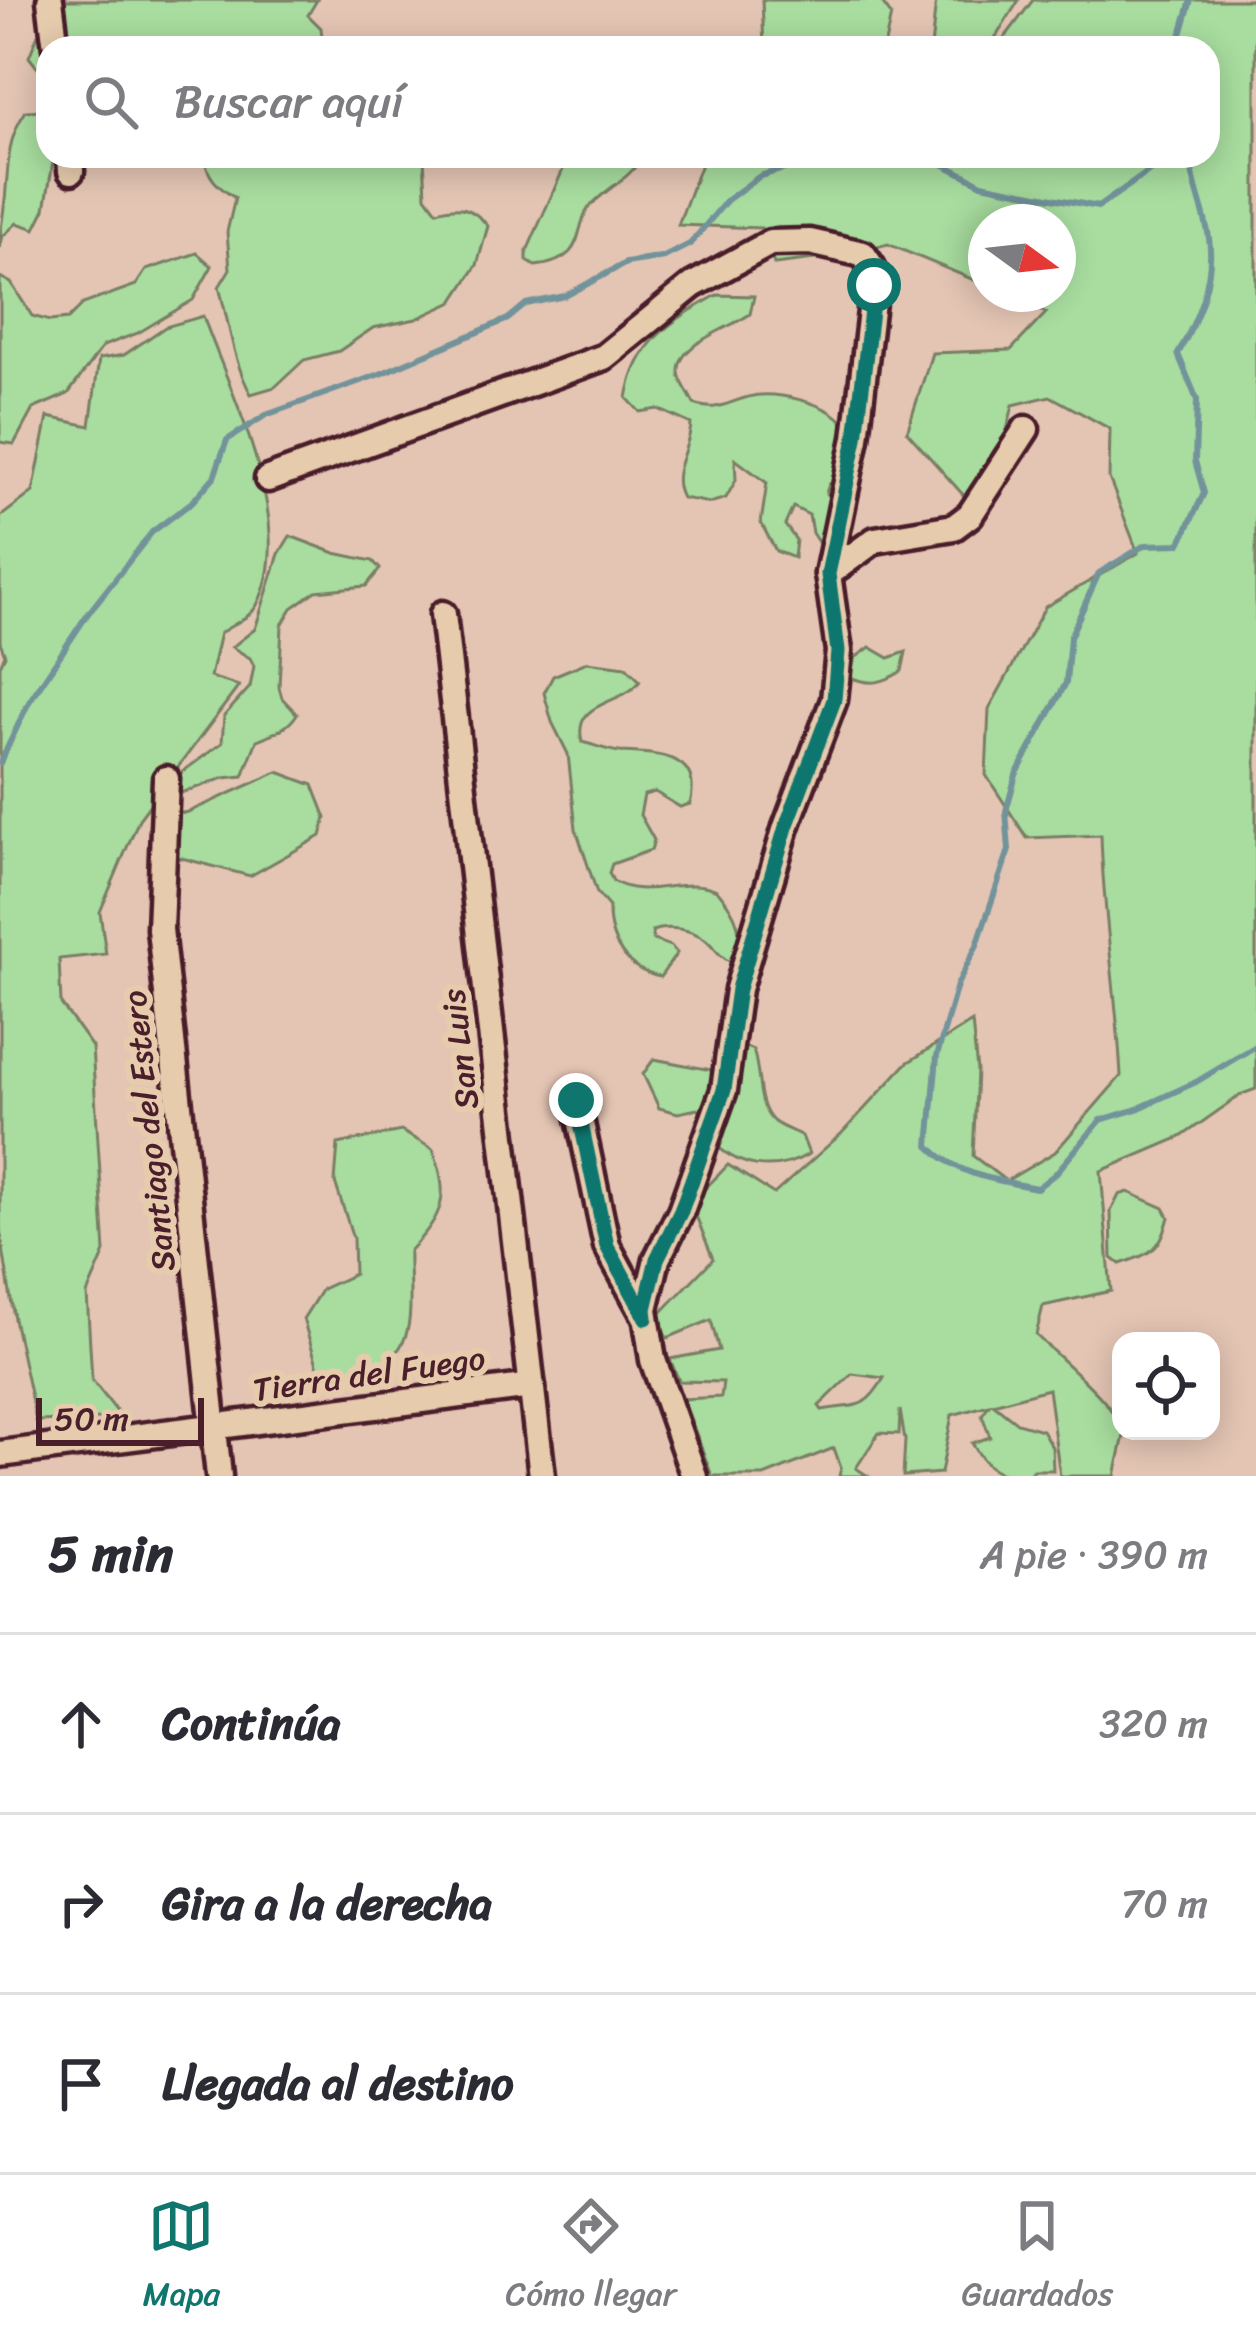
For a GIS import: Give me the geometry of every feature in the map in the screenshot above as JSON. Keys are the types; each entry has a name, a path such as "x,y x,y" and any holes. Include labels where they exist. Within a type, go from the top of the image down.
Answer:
{"street":[{"path":"50,0 54,36"},
{"path":"268,479 604,357 693,285 770,243 810,242 862,254 872,267 874,285 856,438 828,574 838,651 834,700 786,827 738,989 724,1090 681,1211 657,1259 645,1309 653,1360 694,1476"},
{"path":"828,574 875,541 954,527 970,515 1026,429"},
{"name":"San Luis","path":"443,614 542,1476"},
{"name":"Santiago del Estero","path":"166,779 160,929 219,1476"},
{"path":"576,1100 607,1246 646,1318"},
{"name":"Tierra del Fuego","path":"0,1454 532,1385"}],"green space":[{"path":"41,0 317,0 308,15 321,28 322,36 37,36 43,22"},
{"path":"762,0 880,0 891,15 887,36 764,36"},
{"path":"936,0 1019,0 996,36 932,36"},
{"path":"1033,0 1256,0 1256,1089 1181,1137 1101,1171 1111,1291 1043,1306 1036,1335 1112,1411 1112,1440 1123,1440 1115,1476 1060,1476 1048,1389 993,1404 1017,1423 1042,1430 1052,1447 1053,1470 1018,1476 1001,1473 983,1460 972,1443 990,1437 982,1415 989,1405 952,1415 941,1473 903,1476 905,1440 900,1410 899,1434 879,1433 856,1468 868,1476 839,1476 834,1448 764,1476 712,1476 683,1399 721,1397 723,1382 679,1381 670,1359 719,1350 711,1320 667,1338 656,1318 713,1259 691,1203 728,1165 774,1194 842,1133 907,1063 972,1022 977,1071 973,1156 1006,1181 1055,1152 1121,1076 1101,835 1027,838 986,775 989,709 1045,607 1138,553 1109,478 1110,429 1050,396 1013,405 995,481 966,498 907,432 932,353 1011,350 1044,312 1076,312 1076,204 968,204 968,277 888,244 774,264 761,228 678,225 699,168 1220,168 1220,36 1006,36","holes":["852,1374 884,1378 858,1404 822,1410 819,1406"]},
{"path":"36,40 36,66 29,57"},
{"path":"36,110 36,168 52,168 45,209 35,229 17,223 3,236 0,248 9,157 26,111"},
{"path":"425,168 426,196 437,211 465,209 488,226 477,265 453,302 416,319 373,328 339,351 304,360 275,387 251,394 219,287 230,269 227,232 235,198 208,170"},
{"path":"564,168 633,168 588,209 570,252 535,266 527,261 527,251"},
{"path":"197,253 212,266 193,300 138,333 103,346 68,394 33,409 14,444 0,442 0,277 11,283 32,316 68,319 83,304 136,285 146,270"},
{"path":"717,295 754,296 750,314 704,339 684,356 680,377 694,404 715,407 759,395 785,397 826,410 848,429 847,481 829,484 826,493 837,510 828,557 812,533 809,515 793,507 785,525 796,540 794,558 776,551 761,523 767,483 735,459 736,480 726,498 710,503 682,498 678,470 691,424 658,409 640,412 627,398 638,362 658,335"},
{"path":"203,316 243,421 266,499 268,573 254,609 220,633 210,677 239,686 139,819 100,912 106,954 59,959 61,1004 92,1047 105,1252 87,1294 92,1380 118,1413 99,1419 36,1421 0,1229 0,665 5,655 0,642 0,517 33,492 48,417 90,426 99,359 124,355 165,327"},
{"path":"290,536 373,561 380,569 366,586 316,591 292,608 282,625 279,687 282,698 297,714 284,727 257,740 243,776 178,794 170,788 182,772 222,743 224,716 250,687 254,666 232,647 255,629 279,554"},
{"path":"870,647 889,658 906,652 902,671 877,682 850,677 855,658"},
{"path":"587,662 626,667 640,681 591,710 581,728 582,742 674,760 690,775 692,787 690,804 680,807 655,792 644,795 640,815 654,840 651,850 612,864 609,873 613,881 638,889 691,885 717,890 739,933 729,961 699,936 658,929 652,931 653,940 677,953 660,977 629,961 616,942 609,907 597,893 576,829 568,754 544,693 553,676"},
{"path":"278,772 313,785 326,818 321,836 250,876 174,856 168,820 152,818 188,812"},
{"path":"736,1043 753,1050 768,1114 802,1136 809,1154 782,1165 743,1162 709,1138 712,1119 697,1109 678,1113 659,1108 643,1074 654,1059 711,1070 729,1062"},
{"path":"401,1131 433,1149 442,1193 430,1226 409,1251 408,1327 404,1341 385,1363 360,1375 332,1376 319,1371 303,1319 322,1289 354,1274 353,1238 335,1182 338,1144"},
{"path":"1128,1192 1164,1208 1169,1217 1153,1249 1120,1264 1112,1258 1111,1211 1119,1195"}],"waterway":[{"path":"1180,36 1191,0"},
{"path":"0,763 29,702 87,615 152,532 192,502 214,477 227,440 266,415 380,374 508,319 526,304 565,296 626,263 664,257 690,244 727,200 760,176 787,168"},
{"path":"951,168 982,184 1098,207 1154,168"},
{"path":"1192,168 1209,238 1209,269 1198,313 1178,354 1197,400 1195,461 1204,493 1180,544 1145,545 1099,573 1070,637 1066,683 1016,775 1006,811 1009,850 977,945 957,985 937,1056 929,1146 966,1171 1037,1188 1101,1120 1196,1082 1256,1046"}],"route":[{"path":"576,1100 607,1246 646,1318 657,1259 681,1211 724,1090 738,989 786,827 834,700 838,651 828,574 856,438 874,285"}]}
